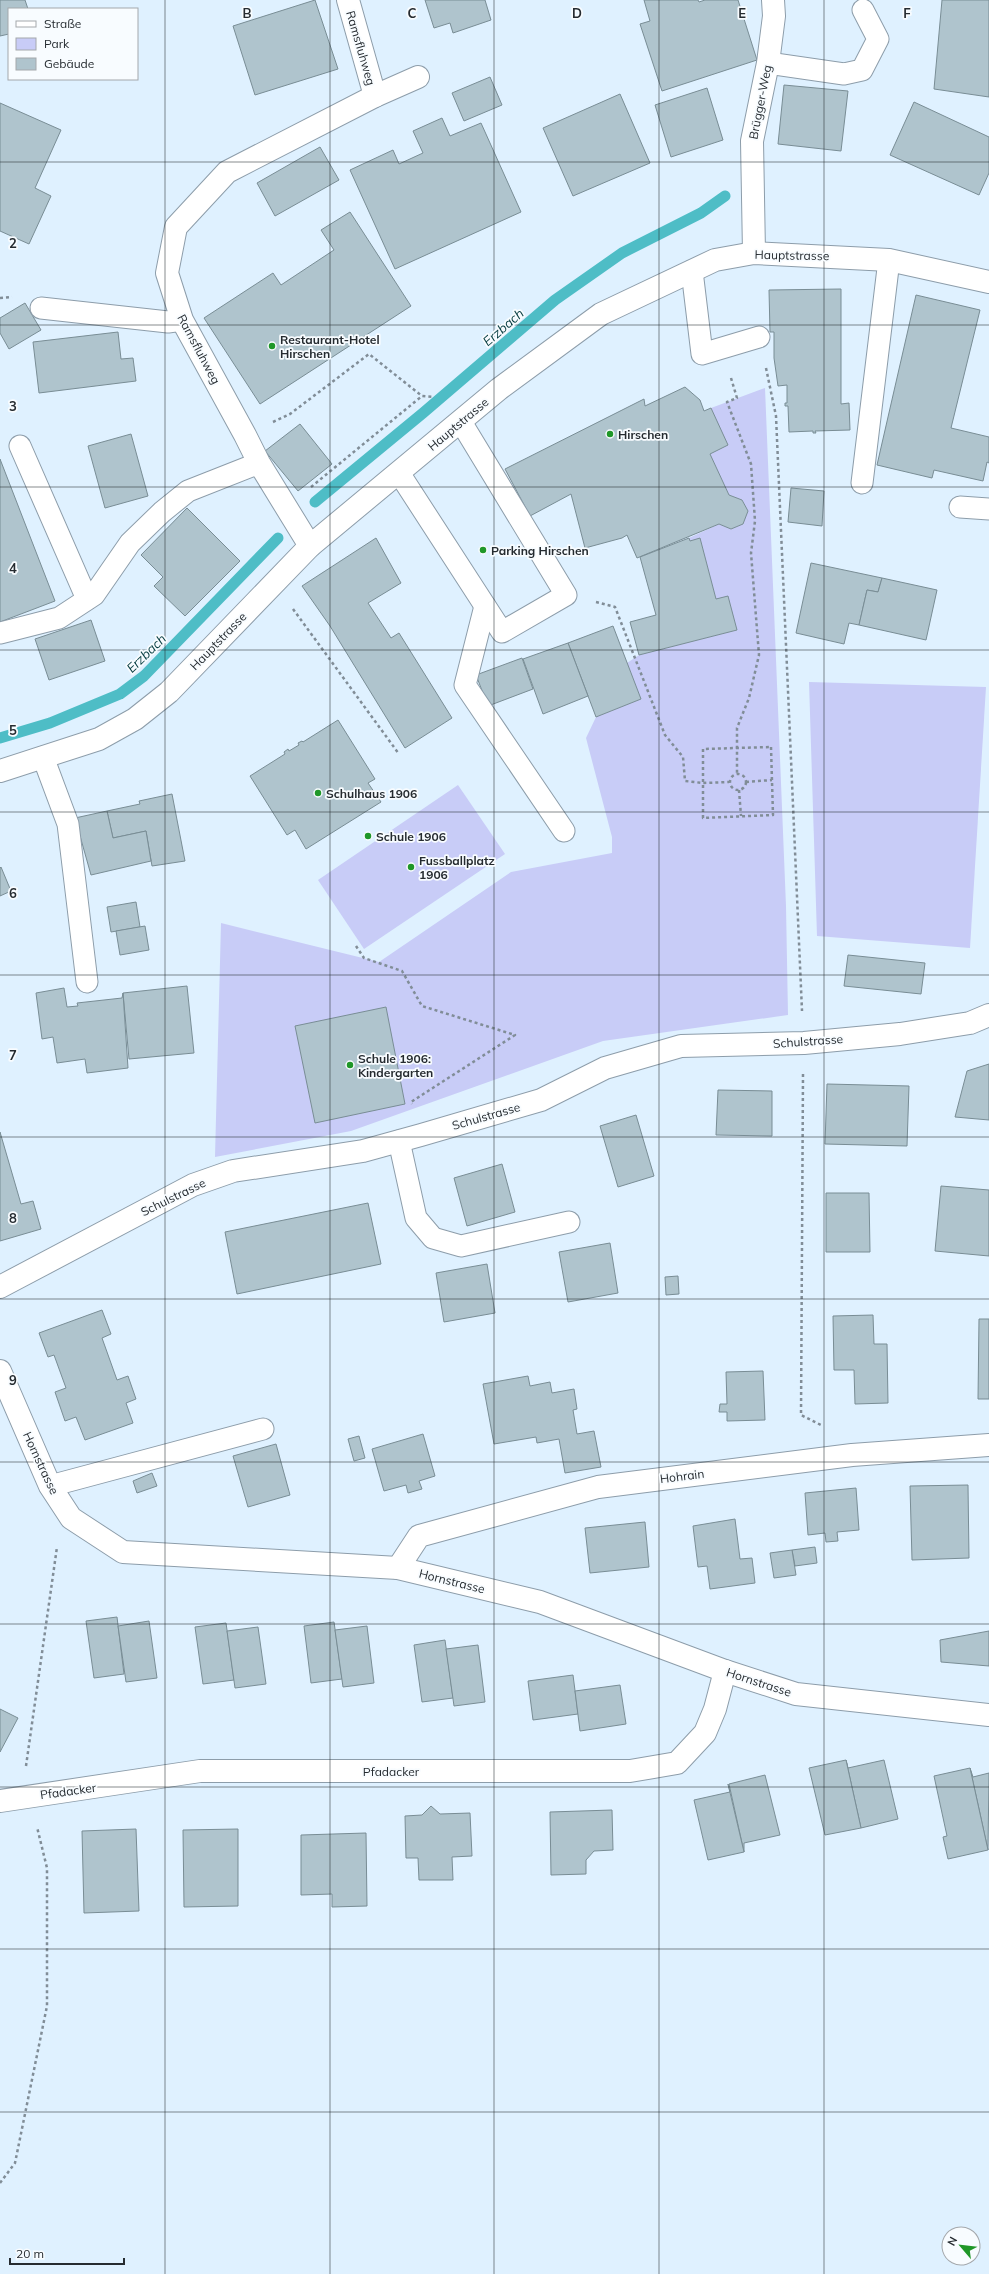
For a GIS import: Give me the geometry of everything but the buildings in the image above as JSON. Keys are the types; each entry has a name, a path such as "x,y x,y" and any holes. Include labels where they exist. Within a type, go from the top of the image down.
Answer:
{"street":[{"name":"Ramsfluhweg","path":"348,0 375,96"},
{"name":"Brügger-Weg","path":"754,253 752,141 768,63 774,16 773,0"},
{"name":"Ramsfluhweg","path":"310,546 259,463 182,320 167,273 176,227 227,172 375,96 418,77"},
{"name":"Hauptstrasse","path":"0,771 99,739 135,719 169,692 310,546 499,389 600,314 715,260 754,253 889,260 989,282"},
{"name":"Schulstrasse","path":"0,1287 193,1185 233,1171 363,1151 421,1135 541,1100 605,1068 681,1046 804,1043 900,1034 970,1022 989,1015"},
{"name":"Hornstrasse","path":"0,1371 50,1486 71,1518 123,1552 398,1568 540,1602 725,1671 796,1694 989,1715"},
{"name":"Hohrain","path":"398,1568 419,1536 598,1487 852,1455 989,1445"},
{"name":"Pfadacker","path":"0,1801 200,1771 630,1771 677,1763 705,1734 715,1709 725,1671"}],"lane":[{"path":"768,63 844,74 862,70 878,39 863,10"},
{"path":"862,483 889,260"},
{"path":"692,271 702,354 759,337"},
{"path":"41,308 168,322 182,320"},
{"path":"399,473 502,632 566,595 460,422"},
{"path":"20,446 87,599"},
{"path":"0,633 58,618 94,595 130,543 162,512 188,491 259,463"},
{"path":"960,507 989,510"},
{"path":"485,606 464,684 564,831"},
{"path":"43,757 68,824 87,982"},
{"path":"398,1141 416,1218 433,1238 461,1246 569,1222"},
{"path":"50,1486 262,1429"}],"path":[{"path":"759,337 776,416 804,1043 801,1415 844,1437 852,1455"},
{"path":"724,348 737,398 727,402 751,464 755,521 751,553 759,655 749,698 737,728 737,773"},
{"path":"245,435 290,414 369,354 422,396 433,397"},
{"path":"286,508 422,396"},
{"path":"274,582 399,754"},
{"path":"566,595 615,606 665,735 683,756 685,781 703,783 729,782"},
{"path":"771,747 772,780 773,815 703,818 703,749 771,747"},
{"path":"737,773 745,777 746,782 742,789 739,790"},
{"path":"729,782 733,775 737,773"},
{"path":"746,782 772,780"},
{"path":"729,782 731,787 739,790"},
{"path":"739,790 741,816"},
{"path":"356,946 364,958 402,971 422,1006 515,1034 411,1102 421,1135"},
{"path":"0,2183 14,2163 47,2006 47,1868 30,1796 26,1760 36,1704 58,1538 71,1518"}],"green space":[{"path":"765,388 786,906 788,1015 603,1041 351,1131 215,1157 221,923 379,962 511,872 612,853 612,837 586,738 596,717 641,699 627,663 639,655 737,630 716,599 700,539 690,541 689,538 719,524 731,529 743,524 748,511 742,500 729,495 710,454 727,445 711,408"},
{"path":"809,682 986,687 970,948 817,936"},
{"name":"Fussballplatz 1906","path":"458,785 505,854 364,949 318,880"}],"waterway":[{"name":"Erzbach","path":"315,502 423,413 555,300 622,253 701,213 725,196"},
{"name":"Erzbach","path":"0,738 50,723 120,694 144,676 278,538"}],"place":[{"name":"Restaurant-Hotel Hirschen","path":"272,346"},
{"name":"Hirschen","path":"610,434"},
{"name":"Parking Hirschen","path":"483,550"},
{"name":"Schulhaus 1906","path":"318,793"},
{"name":"Schule 1906","path":"368,836"},
{"name":"Fussballplatz 1906","path":"411,867"},
{"name":"Schule 1906: Kindergarten","path":"350,1065"}]}
